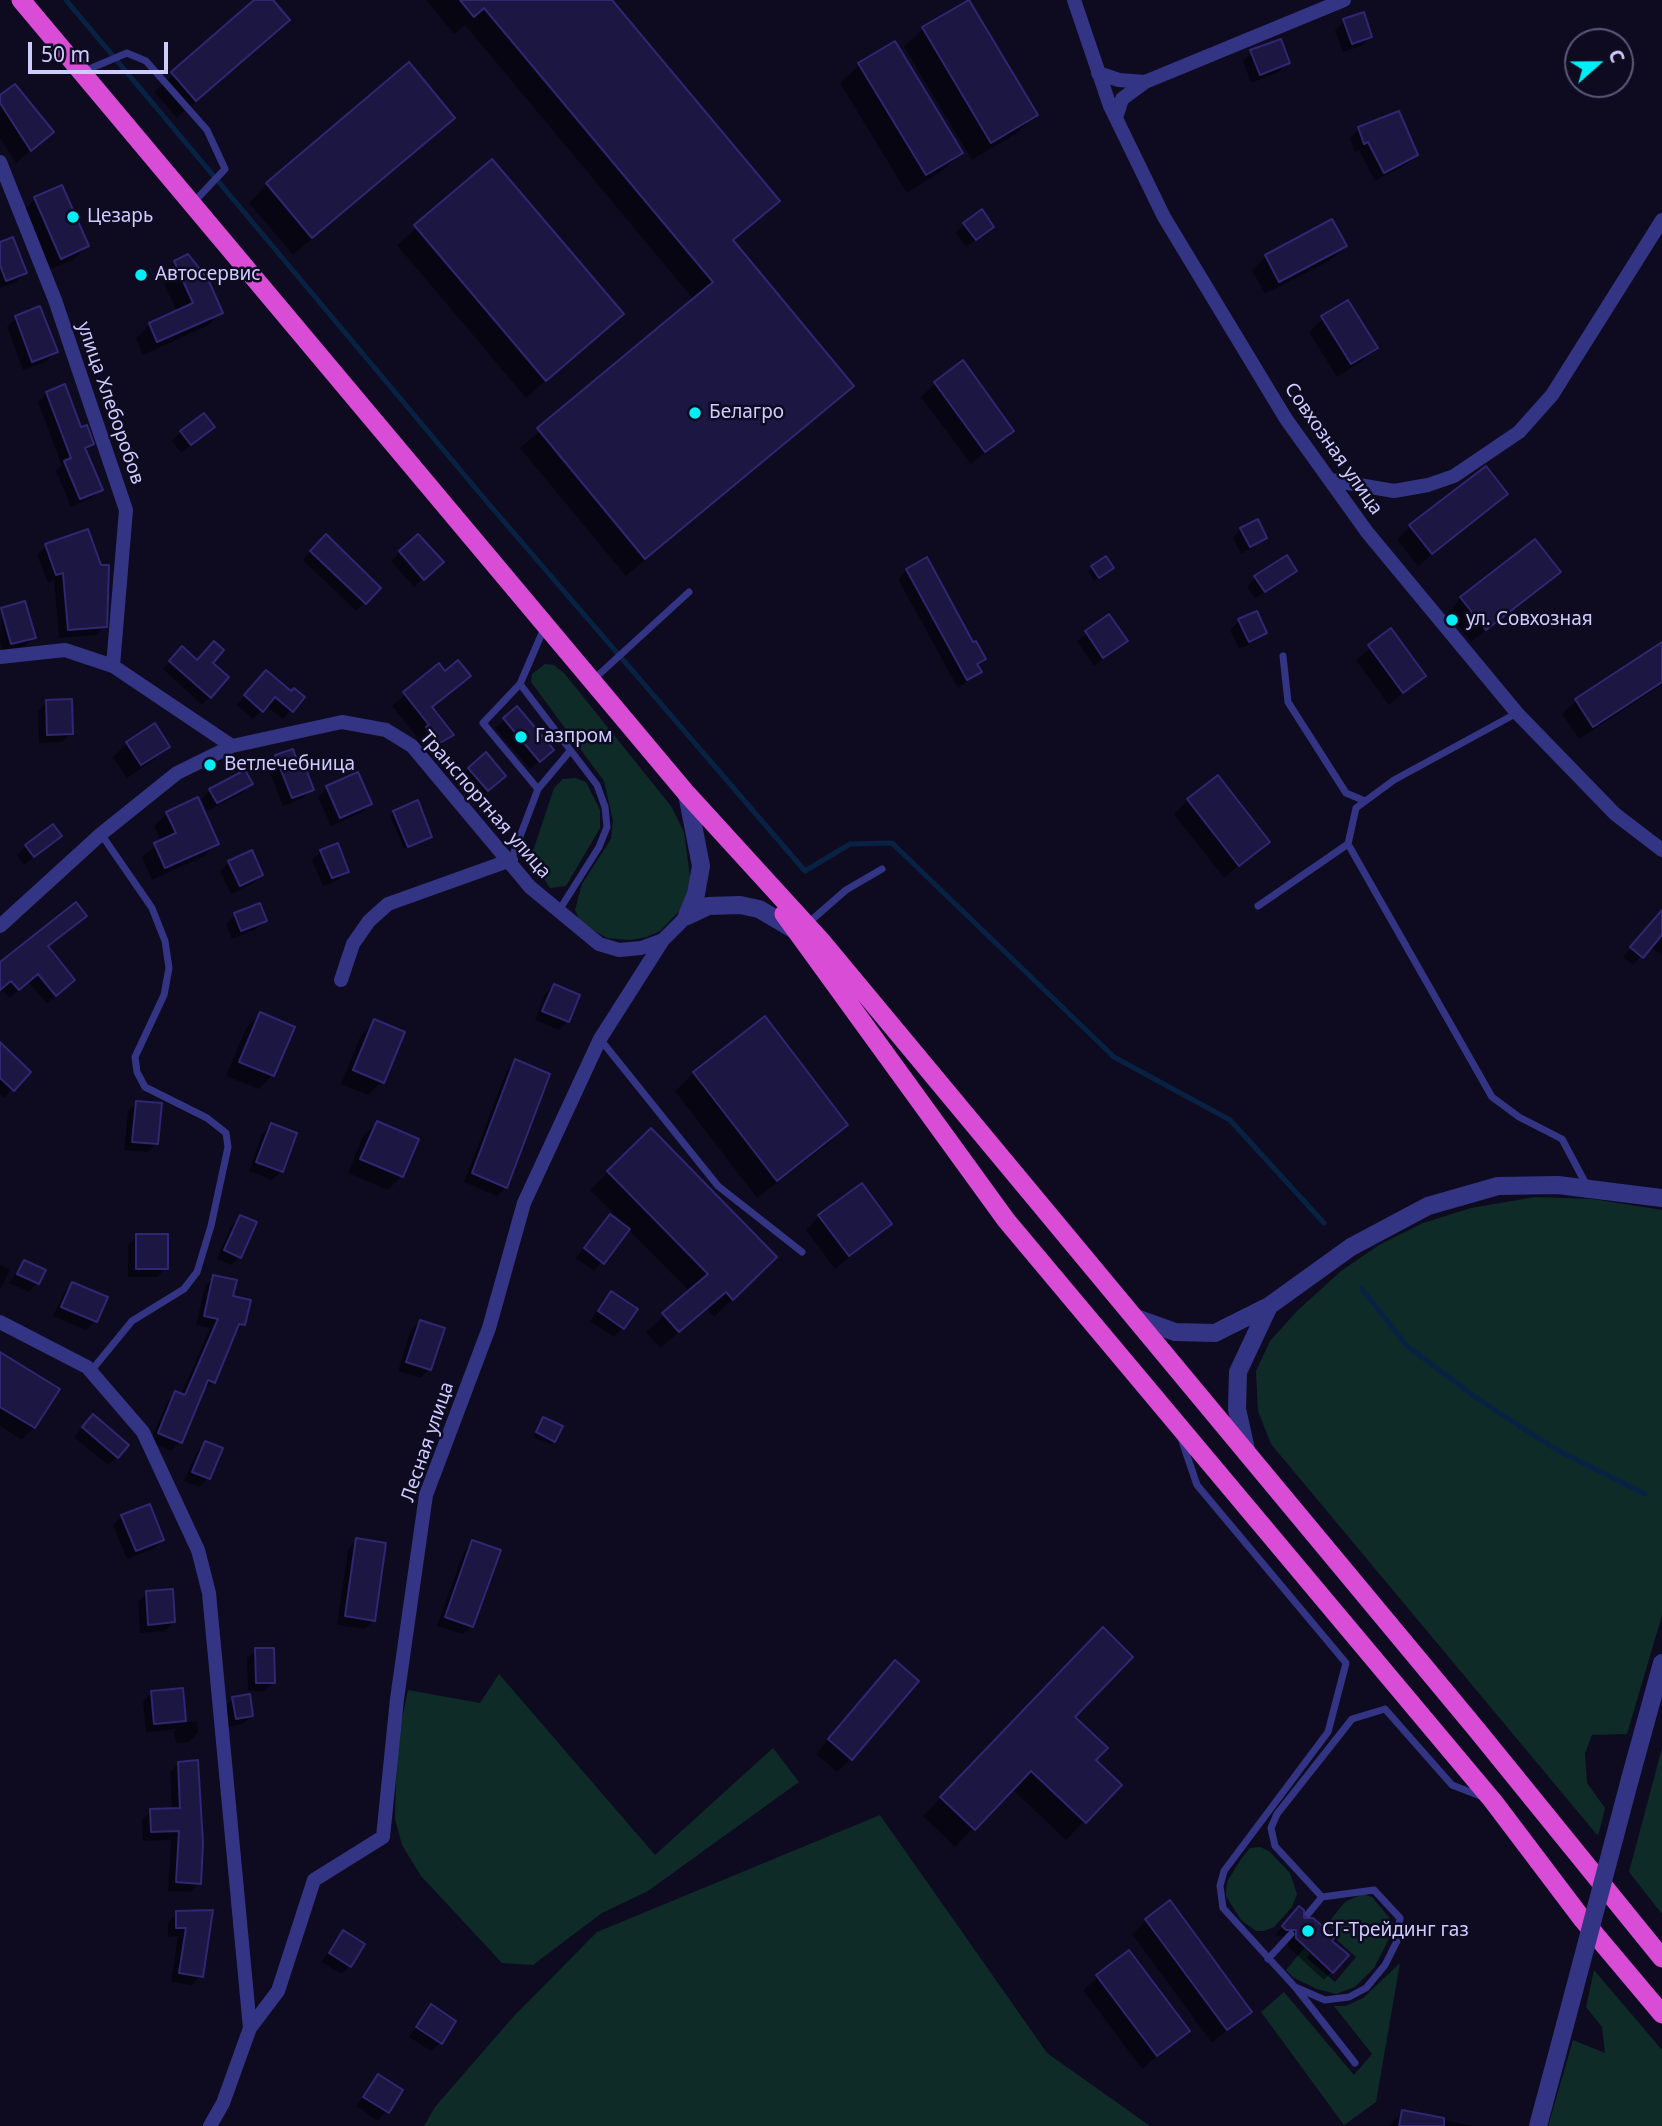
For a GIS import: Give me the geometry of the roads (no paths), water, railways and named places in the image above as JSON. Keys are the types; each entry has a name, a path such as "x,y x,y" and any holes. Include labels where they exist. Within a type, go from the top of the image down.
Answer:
{"highway":[{"path":"21,0 799,927 1136,1318 1662,1958"},
{"path":"799,927 1006,1220 1493,1801 1583,1920 1662,2014"}],"street":[{"name":"Совхозная улица","path":"1074,0 1116,118 1164,217 1286,419 1367,532 1517,713 1615,814 1662,850"},
{"path":"1116,118 1122,99 1145,82 1344,0"},
{"path":"1098,73 1119,80 1145,82"},
{"name":"улица Хлеборобов","path":"0,162 55,300 127,510 113,666"},
{"path":"1330,480 1394,491 1427,485 1454,476 1519,432 1552,396 1662,220"},
{"path":"0,657 65,650 113,666 232,746"},
{"name":"Транспортная улица","path":"0,926 101,834 177,773 232,746 342,722 386,730 412,746 511,860 530,887 558,913 599,944 619,950 641,948 663,940 687,916"},
{"path":"687,794 701,866 696,894 687,916"},
{"path":"341,980 353,944 369,921 388,904 511,860"},
{"path":"687,916 708,906 740,905 759,909 799,927"},
{"name":"Лесная улица","path":"210,2126 223,2103 250,2028 278,1992 314,1880 383,1837 397,1699 426,1496 489,1328 524,1203 600,1039 663,940"},
{"path":"1136,1318 1175,1332 1215,1333 1269,1306 1351,1247 1428,1206 1498,1186 1587,1188 1662,1198"},
{"path":"1247,1454 1237,1409 1238,1371 1269,1306"},
{"name":"Лесная улица","path":"0,1322 91,1371 143,1432 157,1456 198,1550 209,1593 250,2028"},
{"path":"1538,2126 1662,1663"}],"lane":[{"path":"81,72 127,54 146,61 207,130 225,169 192,203"},
{"path":"592,681 689,592"},
{"path":"538,789 483,723 520,684 545,625"},
{"path":"1283,656 1288,702 1346,793 1365,801"},
{"path":"520,684 597,785 605,807 607,827 599,847 558,913"},
{"path":"1517,713 1394,780 1365,801 1356,808 1348,844 1492,1097 1518,1117 1562,1139 1587,1188"},
{"path":"511,860 538,789 570,751"},
{"path":"91,1371 132,1321 184,1289 197,1272 211,1226 228,1147 226,1133 145,1087 136,1072 135,1057 164,995 169,968 164,941 152,908 101,834"},
{"path":"1258,906 1348,844"},
{"path":"799,927 846,890 882,869"},
{"path":"600,1039 718,1186 802,1252"},
{"path":"1177,1427 1197,1485 1346,1663 1328,1732 1224,1871 1220,1886 1223,1908 1296,1987 1355,2063"},
{"path":"1322,1898 1275,1846 1270,1828 1277,1814 1352,1719 1385,1709 1452,1785 1493,1801"},
{"path":"1296,1987 1325,2000 1349,1997 1366,1988 1379,1973 1397,1941 1400,1918 1374,1890 1322,1898 1308,1914"},
{"path":"1268,1959 1290,1934"}],"waterway":[{"path":"66,0 488,503 805,871 850,844 892,843 1114,1057 1230,1120 1324,1223"},
{"path":"1362,1289 1407,1346 1478,1399 1557,1450 1645,1494"}],"place":[{"name":"Цезарь","path":"73,217"},
{"name":"Автосервис","path":"141,275"},
{"name":"Белагро","path":"695,413"},
{"name":"ул. Совхозная","path":"1452,620"},
{"name":"Газпром","path":"521,737"},
{"name":"Ветлечебница","path":"210,765"},
{"name":"СГ-Трейдинг газ","path":"1308,1931"}]}
